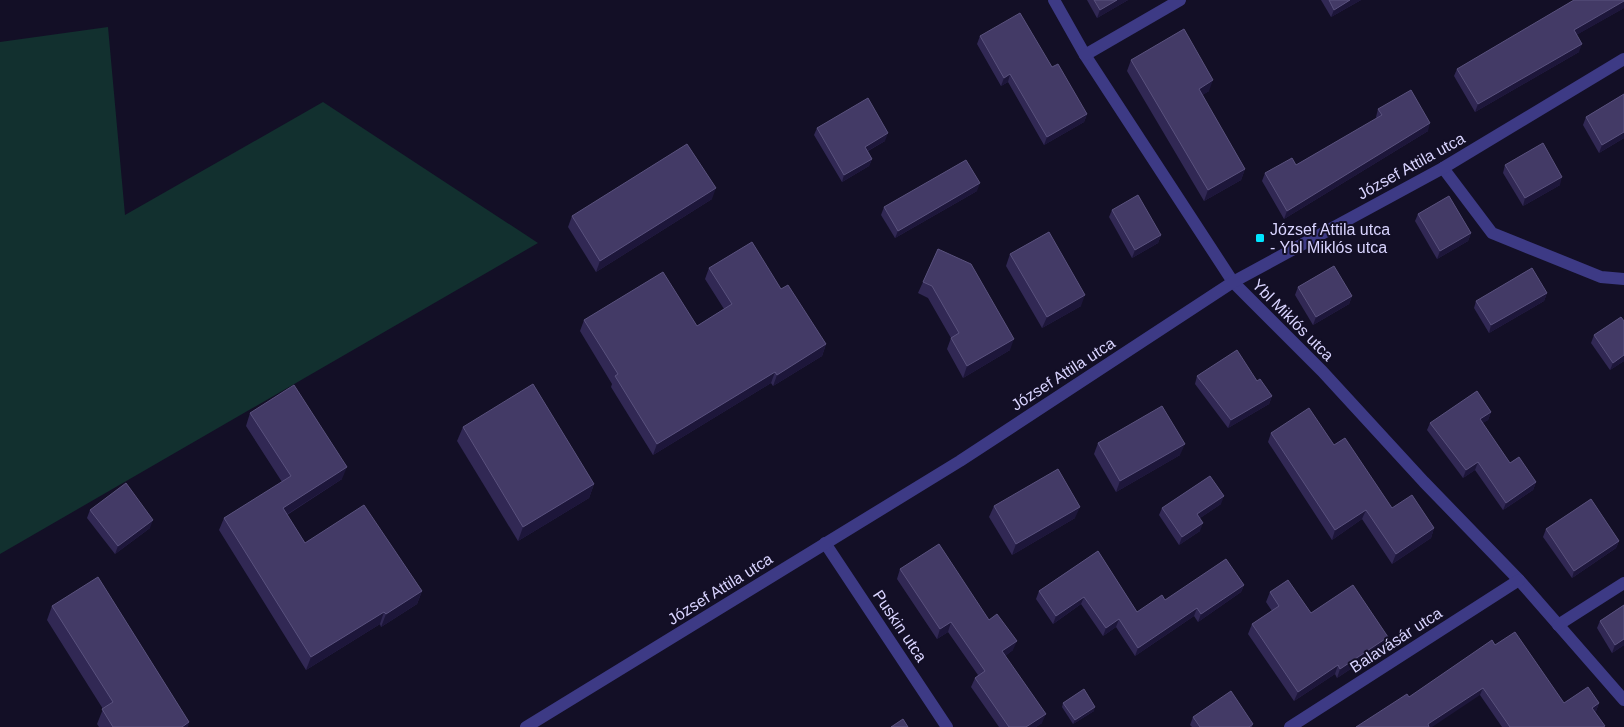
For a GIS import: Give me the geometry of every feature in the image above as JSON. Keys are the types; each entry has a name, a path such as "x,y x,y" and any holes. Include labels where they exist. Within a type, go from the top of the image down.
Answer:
{"street":[{"name":"Ybl Miklós utca","path":"1054,0 1085,55 1233,282 1322,371 1424,482 1519,580 1624,700"},
{"path":"1085,55 1180,0"},
{"name":"József Attila utca","path":"526,727 960,461 1233,282 1443,168 1624,59"},
{"path":"1443,168 1492,233 1601,277 1624,279"},
{"name":"Puskin utca","path":"825,543 947,727"},
{"name":"Balavásár utca","path":"1290,727 1519,580"},
{"path":"1558,625 1624,583"}],"green space":[{"path":"108,27 125,215 323,102 538,243 0,554 0,42"}],"building":[{"path":"1094,0 1117,0 1100,10"},
{"path":"1329,0 1350,0 1334,10"},
{"path":"1574,0 1624,1 1574,30 1582,44 1478,104 1457,69"},
{"path":"1020,13 1052,67 1058,64 1087,114 1047,137 1010,74 1004,78 980,36"},
{"path":"1184,29 1213,80 1199,89 1245,169 1208,190 1131,60"},
{"path":"1411,90 1430,123 1287,211 1265,173 1292,158 1296,165 1382,115 1378,109"},
{"path":"1624,94 1624,132 1602,145 1586,117"},
{"path":"868,98 888,133 865,147 872,159 844,175 817,128"},
{"path":"1543,143 1562,177 1525,198 1505,165"},
{"path":"687,144 716,188 600,261 572,216"},
{"path":"966,160 980,183 898,231 884,207"},
{"path":"1138,195 1161,235 1135,250 1112,210"},
{"path":"1449,196 1471,233 1440,251 1418,214"},
{"path":"1049,232 1085,295 1047,317 1010,254"},
{"path":"752,242 781,289 788,285 826,344 777,375 775,372 657,444 615,376 618,374 584,320 663,272 697,326 732,304 709,268"},
{"path":"938,249 971,264 1014,339 967,366 951,338 959,333 932,286 923,282"},
{"path":"1334,266 1352,296 1316,317 1298,287"},
{"path":"1532,268 1547,293 1491,325 1476,301"},
{"path":"1621,317 1624,321 1624,355 1613,363 1594,335"},
{"path":"1237,350 1257,381 1260,379 1272,396 1231,420 1197,376"},
{"path":"533,384 594,484 523,527 463,427"},
{"path":"294,385 347,467 283,508 305,543 364,505 422,591 311,657 224,518 291,476 250,413"},
{"path":"1477,391 1491,412 1480,419 1510,463 1519,457 1536,482 1506,503 1478,462 1466,470 1430,423"},
{"path":"1162,406 1185,444 1120,481 1098,443"},
{"path":"1309,408 1334,445 1345,438 1392,508 1412,495 1434,528 1396,554 1366,510 1335,530 1271,433"},
{"path":"1058,469 1080,507 1016,544 994,506"},
{"path":"1210,476 1224,496 1197,514 1203,523 1182,537 1162,508"},
{"path":"126,483 153,520 118,546 90,510"},
{"path":"1591,499 1619,541 1574,571 1546,529"},
{"path":"939,544 989,620 997,614 1017,641 1002,651 1046,714 1026,727 1009,727 975,678 985,671 951,622 940,629 900,569"},
{"path":"1098,551 1137,612 1162,595 1165,600 1226,559 1244,585 1201,614 1197,608 1138,648 1119,619 1106,628 1084,597 1056,616 1039,591"},
{"path":"98,577 189,722 182,727 113,727 102,709 113,702 52,606"},
{"path":"1288,580 1311,613 1353,585 1388,637 1340,669 1338,665 1298,692 1252,624 1279,606 1270,592"},
{"path":"1624,605 1624,639 1615,645 1600,621"},
{"path":"1515,632 1564,703 1588,687 1599,703 1592,708 1605,726 1510,727 1483,688 1428,724 1429,727 1356,727 1407,694 1409,697 1492,640 1495,645"},
{"path":"1084,689 1095,707 1075,720 1063,703"},
{"path":"1231,691 1253,724 1249,727 1200,727 1193,717"},
{"path":"903,719 908,727 891,727"}],"place":[{"name":"József Attila utca - Ybl Miklós utca","path":"1260,238"}]}
